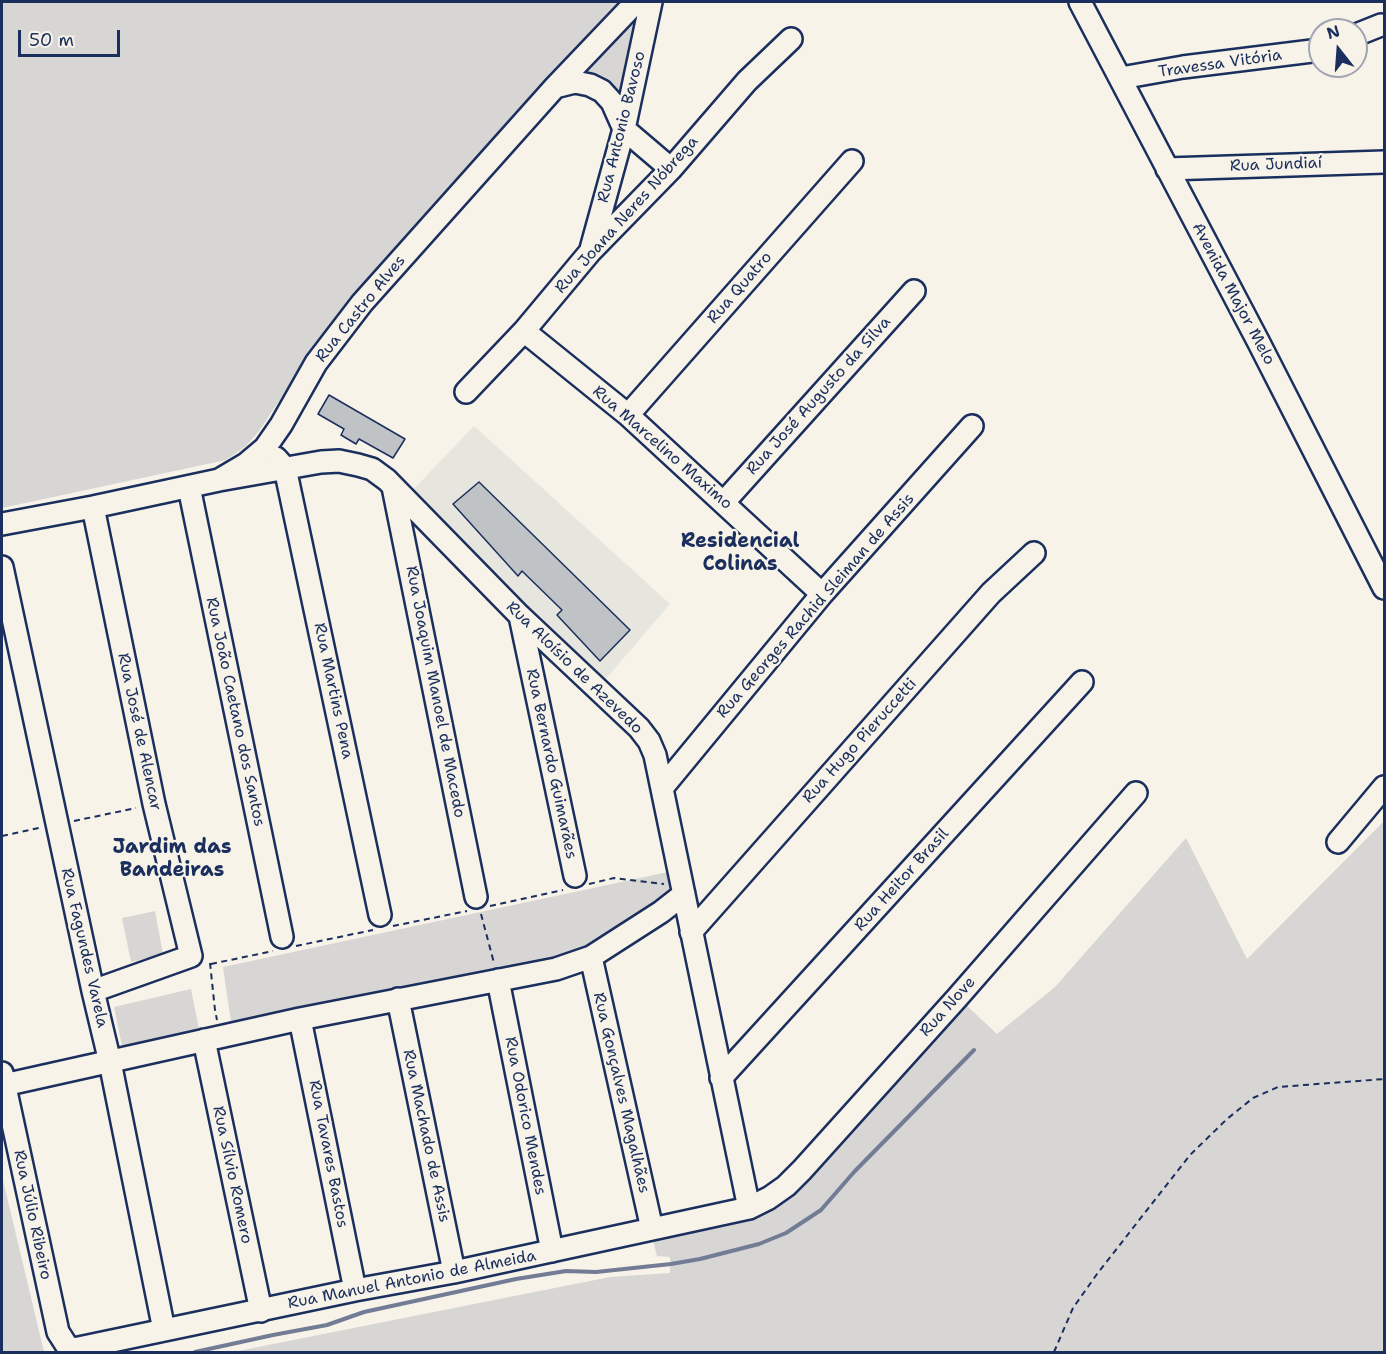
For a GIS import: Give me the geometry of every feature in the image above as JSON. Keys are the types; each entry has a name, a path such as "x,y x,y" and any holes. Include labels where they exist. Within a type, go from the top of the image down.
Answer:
{"street":[{"name":"Rua Castro Alves","path":"2,524 219,480 246,464 265,448 281,425 316,363 362,303 555,87 636,2"},
{"name":"Rua Antonio Bavoso","path":"590,252 624,129 651,2"},
{"name":"Avenida Major Melo","path":"1080,2 1258,341 1384,588"},
{"path":"1368,30 1381,25"},
{"name":"Rua Joana Neres Nóbrega","path":"466,392 524,331 590,252 671,169 747,81 791,39"},
{"name":"Travessa Vitória","path":"1121,78 1183,67 1308,51"},
{"path":"555,87 575,82 590,84 602,91 612,102 624,129 671,169"},
{"name":"Rua Quatro","path":"628,415 852,161"},
{"name":"Rua Jundiaí","path":"1167,169 1384,162"},
{"name":"Rua José Augusto da Silva","path":"724,502 914,291"},
{"name":"Rua Marcelino Maximo","path":"524,331 628,415 822,594"},
{"name":"Rua Georges Rachid Sleiman de Assis","path":"662,788 822,594 972,426"},
{"path":"265,448 285,468"},
{"name":"Rua Aloísio de Azevedo","path":"219,480 321,462 339,462 372,469 387,480 520,616 639,728 649,741 655,755 684,890 749,1208"},
{"name":"Rua Martins Pena","path":"285,468 384,923"},
{"name":"Rua João Caetano dos Santos","path":"189,487 284,944"},
{"name":"Rua Joaquim Manoel de Macedo","path":"393,487 478,902"},
{"name":"Rua José de Alencar","path":"93,507 154,804 191,956"},
{"name":"Rua Hugo Pieruccetti","path":"691,932 991,593 1034,553"},
{"name":"Rua Fagundes Varela","path":"2,567 110,1062 164,1330"},
{"name":"Rua Bernardo Guimarães","path":"520,616 574,884"},
{"name":"Rua Heitor Brasil","path":"721,1078 1082,682"},
{"path":"1338,842 1384,787"},
{"name":"Rua Nove","path":"749,1208 786,1186 802,1170 957,998 1136,793"},
{"path":"3,1079 110,1062 300,1019 556,969 591,957 661,912 684,890"},
{"path":"93,991 191,956"},
{"name":"Rua Gonçalves Magalhães","path":"591,957 652,1229"},
{"name":"Rua Odorico Mendes","path":"498,980 552,1251"},
{"name":"Rua Machado de Assis","path":"398,999 454,1272"},
{"name":"Rua Tavares Bastos","path":"300,1019 355,1290"},
{"name":"Rua Sílvio Romero","path":"213,1038 261,1311"},
{"name":"Rua Júlio Ribeiro","path":"3,1079 58,1332 67,1346 74,1349"},
{"name":"Rua Manuel Antonio de Almeida","path":"74,1349 355,1290 454,1272 749,1208"}],"path":[{"path":"2,836 154,804"},
{"path":"191,956 211,964 284,944 478,902 614,878 684,890"},
{"path":"478,902 498,980"},
{"path":"211,964 215,1010 213,1038"},
{"path":"1054,1353 1073,1308 1097,1274 1190,1155 1227,1119 1253,1098 1278,1087 1384,1078"}],"shaded area":[{"path":"2,2 624,2 325,332 259,431 246,446 226,460 2,508"},
{"path":"639,13 622,99 577,76"},
{"path":"474,426 670,604 603,682 412,491"},
{"path":"1384,821 1384,1352 233,1352 610,1277 670,1273 670,1257 657,1256 653,1241 750,1221 782,1203 965,1004 997,1034 1055,987 1186,838 1247,959"},
{"path":"668,872 672,887 666,900 568,961 232,1029 223,967"},
{"path":"155,911 163,954 131,962 122,918"},
{"path":"191,989 200,1034 123,1051 114,1007"},
{"path":"2,1176 44,1352 2,1352"}],"building":[{"path":"329,395 405,439 393,458 359,439 356,444 341,435 344,429 318,414"},
{"path":"479,482 630,630 600,661 557,615 562,610 522,571 518,576 453,504"}],"waterway":[{"path":"195,1352 327,1325 364,1312 516,1279 566,1271 596,1272 671,1264 759,1244 786,1233 821,1210 854,1172 974,1050"}],"district":[{"name":"Residencial Colinas","path":"740,554"},
{"name":"Jardim das Bandeiras","path":"172,860"}]}
